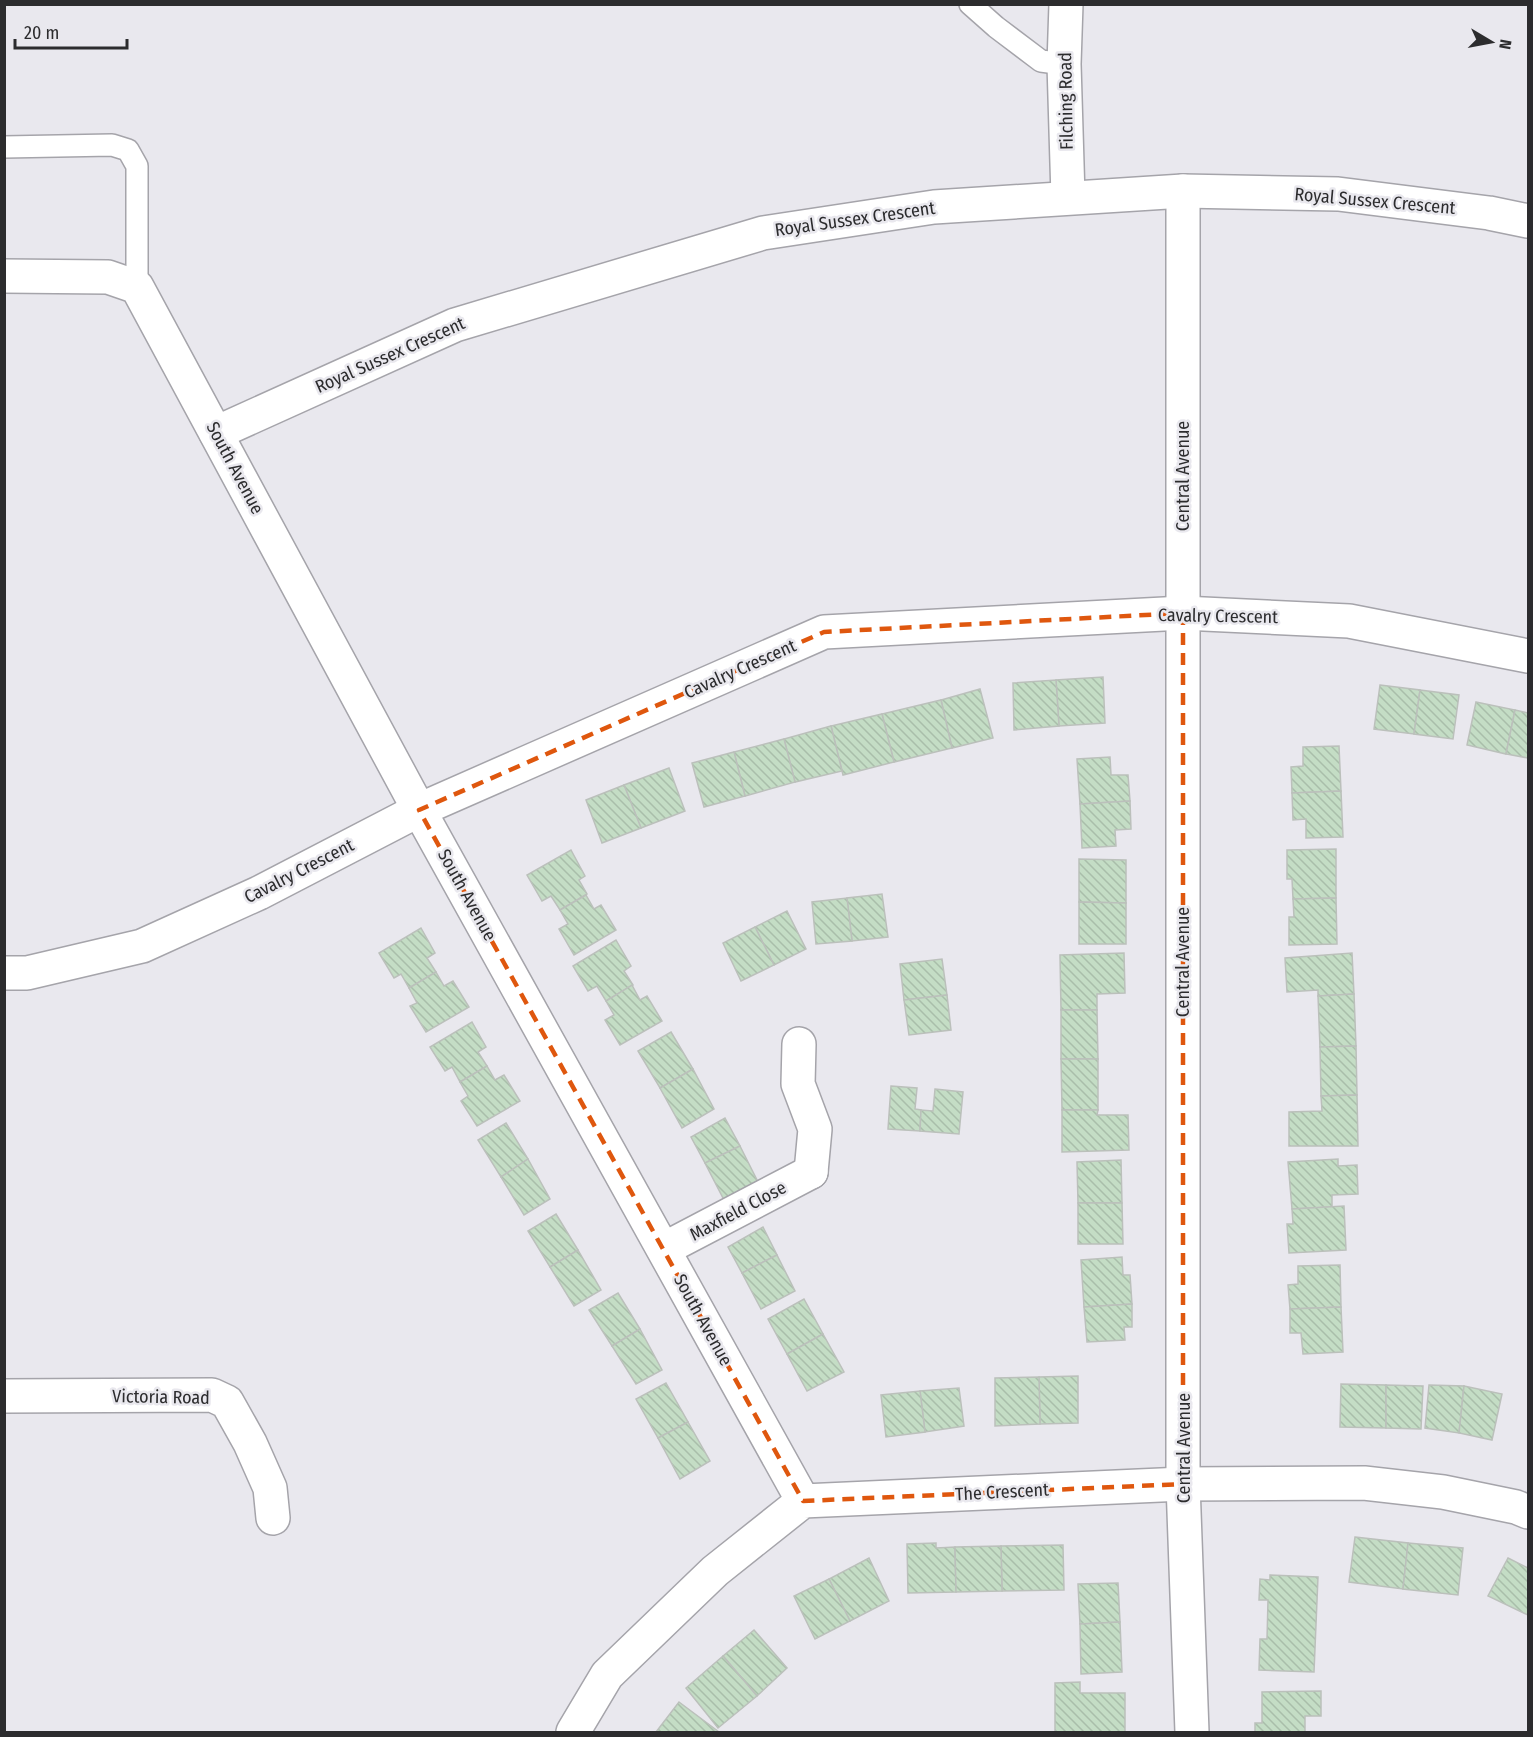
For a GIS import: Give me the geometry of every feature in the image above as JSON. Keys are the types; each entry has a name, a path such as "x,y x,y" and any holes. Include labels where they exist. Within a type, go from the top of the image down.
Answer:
{"street":[{"name":"Filching Road","path":"1066,4 1064,64 1068,197"},
{"name":"Royal Sussex Crescent","path":"216,433 455,325 763,233 934,207 1183,191 1338,194 1489,213 1528,221"},
{"name":"Central Avenue","path":"1183,191 1183,1484 1192,1732"},
{"path":"4,276 108,277 137,287"},
{"name":"South Avenue","path":"137,287 419,810 803,1500"},
{"name":"Cavalry Crescent","path":"4,973 27,973 142,946 259,893 419,810 824,632 1183,612 1348,621 1528,656"},
{"name":"Maxfield Close","path":"664,1249 820,1178 815,1129 798,1084 799,1044"},
{"name":"Victoria Road","path":"4,1396 212,1395 227,1402 250,1443 270,1488 273,1518"},
{"name":"The Crescent","path":"803,1500 1183,1484 1364,1483 1443,1492 1516,1507 1528,1512"},
{"path":"573,1732 607,1675 715,1571 803,1500"}],"lane":[{"path":"970,4 1041,61 1064,64"},
{"path":"4,147 112,145 128,150 136,166 137,287"}],"highlighted area":[{"path":"1183,613 1183,1484 803,1501 419,810 824,632"}],"building":[{"path":"1103,677 1105,723 1059,726 1056,680"},
{"path":"1056,680 1059,726 1014,730 1013,683"},
{"path":"1380,685 1420,690 1414,734 1374,729"},
{"path":"980,689 993,738 952,748 941,700"},
{"path":"1420,690 1459,695 1453,739 1414,734"},
{"path":"941,700 952,748 894,762 882,714"},
{"path":"1476,702 1515,710 1506,754 1467,745"},
{"path":"1515,710 1528,713 1528,758 1506,754"},
{"path":"882,714 894,762 843,775 831,726"},
{"path":"831,726 842,771 795,782 784,739"},
{"path":"784,739 795,782 745,796 734,752"},
{"path":"1339,746 1341,791 1292,793 1291,767 1303,766 1303,747"},
{"path":"734,752 745,796 704,807 692,763"},
{"path":"1110,757 1111,775 1128,775 1130,801 1080,804 1077,759"},
{"path":"669,768 685,811 641,828 624,785"},
{"path":"624,785 641,828 602,843 586,800"},
{"path":"1341,791 1343,837 1306,838 1306,819 1293,820 1292,793"},
{"path":"1130,801 1131,829 1115,830 1116,846 1082,848 1080,804"},
{"path":"1336,849 1336,898 1293,899 1292,879 1287,879 1287,850"},
{"path":"571,850 585,876 579,880 587,894 560,910 551,896 542,901 527,875"},
{"path":"1079,859 1126,860 1126,903 1079,902"},
{"path":"882,894 888,937 852,941 847,898"},
{"path":"586,895 594,909 601,905 616,930 574,955 559,929 568,924 560,910"},
{"path":"847,898 852,941 816,944 812,902"},
{"path":"1336,898 1337,944 1289,945 1289,917 1294,917 1293,899"},
{"path":"1079,902 1126,903 1126,944 1079,944"},
{"path":"787,911 806,949 774,965 755,927"},
{"path":"755,927 774,965 741,981 723,943"},
{"path":"421,928 435,953 427,958 436,972 409,988 401,974 394,978 379,953"},
{"path":"616,940 631,966 624,971 633,985 606,1001 597,986 588,991 573,966"},
{"path":"1124,953 1125,993 1097,994 1097,1010 1061,1010 1060,955"},
{"path":"1352,953 1354,994 1318,996 1318,990 1287,992 1285,958"},
{"path":"942,959 947,995 904,1000 900,964"},
{"path":"436,972 444,986 453,981 469,1007 426,1032 410,1006 417,1003 409,988"},
{"path":"632,985 640,1000 647,996 662,1021 620,1045 605,1020 614,1015 606,1001"},
{"path":"1354,994 1356,1046 1320,1047 1318,996"},
{"path":"947,995 951,1030 909,1035 904,1000"},
{"path":"1061,1010 1097,1010 1098,1059 1061,1059"},
{"path":"472,1022 486,1047 478,1052 487,1066 460,1082 452,1067 445,1071 430,1047"},
{"path":"671,1032 693,1069 660,1088 638,1051"},
{"path":"1356,1046 1357,1095 1321,1096 1320,1047"},
{"path":"1061,1059 1098,1059 1098,1110 1062,1110"},
{"path":"487,1066 495,1080 504,1075 520,1101 477,1126 461,1101 468,1096 460,1082"},
{"path":"693,1069 714,1109 682,1128 660,1088"},
{"path":"891,1086 917,1088 915,1109 921,1110 920,1131 888,1129"},
{"path":"935,1089 963,1092 959,1134 920,1131 921,1110 933,1111"},
{"path":"1357,1095 1358,1146 1289,1146 1289,1112 1322,1111 1321,1096"},
{"path":"1062,1110 1098,1110 1097,1115 1128,1115 1129,1150 1062,1152"},
{"path":"725,1118 740,1146 705,1163 691,1137"},
{"path":"506,1123 528,1159 501,1177 478,1140"},
{"path":"740,1146 758,1182 724,1200 705,1163"},
{"path":"528,1159 550,1199 524,1215 501,1177"},
{"path":"1338,1159 1338,1166 1357,1165 1358,1194 1332,1195 1332,1207 1292,1209 1288,1162"},
{"path":"1121,1160 1122,1203 1078,1203 1077,1162"},
{"path":"1078,1203 1122,1203 1123,1244 1078,1244"},
{"path":"1344,1206 1346,1250 1289,1253 1287,1224 1293,1224 1292,1209"},
{"path":"556,1214 578,1250 550,1267 528,1231"},
{"path":"763,1227 777,1255 742,1273 728,1247"},
{"path":"578,1250 601,1290 574,1306 550,1267"},
{"path":"777,1255 795,1291 761,1309 742,1273"},
{"path":"1122,1257 1123,1275 1130,1275 1132,1304 1084,1307 1081,1260"},
{"path":"1340,1265 1341,1307 1290,1309 1288,1285 1298,1284 1298,1266"},
{"path":"618,1293 640,1329 612,1346 589,1310"},
{"path":"804,1299 823,1334 787,1354 768,1319"},
{"path":"1132,1304 1132,1327 1124,1327 1125,1340 1087,1342 1084,1307"},
{"path":"1341,1307 1343,1352 1303,1354 1301,1333 1290,1333 1290,1309"},
{"path":"640,1329 662,1370 636,1384 612,1346"},
{"path":"823,1334 844,1372 807,1391 787,1354"},
{"path":"1078,1376 1078,1423 1040,1424 1039,1377"},
{"path":"1039,1377 1040,1424 995,1426 995,1378"},
{"path":"666,1383 688,1422 658,1438 636,1399"},
{"path":"1341,1384 1386,1385 1386,1428 1340,1427"},
{"path":"1386,1385 1423,1386 1421,1429 1386,1428"},
{"path":"1429,1385 1464,1386 1459,1433 1425,1428"},
{"path":"1464,1386 1502,1394 1492,1440 1459,1433"},
{"path":"959,1388 964,1426 925,1432 920,1391"},
{"path":"920,1391 925,1432 886,1437 881,1395"},
{"path":"688,1422 710,1461 680,1479 658,1438"},
{"path":"1355,1537 1408,1543 1403,1589 1349,1582"},
{"path":"936,1543 936,1548 955,1547 956,1592 908,1593 907,1544"},
{"path":"1408,1543 1463,1548 1458,1595 1403,1589"},
{"path":"1063,1545 1064,1590 1002,1591 1001,1546"},
{"path":"1001,1546 1002,1591 956,1592 955,1547"},
{"path":"869,1558 889,1601 850,1621 829,1579"},
{"path":"1508,1558 1528,1568 1528,1615 1488,1596"},
{"path":"1270,1575 1318,1577 1314,1672 1259,1670 1260,1639 1267,1639 1268,1600 1259,1600 1260,1579 1270,1580"},
{"path":"829,1579 850,1621 815,1639 794,1596"},
{"path":"1118,1583 1120,1622 1080,1624 1078,1584"},
{"path":"1120,1622 1122,1672 1081,1674 1080,1624"},
{"path":"754,1630 787,1668 757,1696 723,1656"},
{"path":"723,1656 757,1696 718,1728 686,1688"},
{"path":"1080,1682 1080,1693 1125,1693 1125,1732 1055,1732 1055,1683"},
{"path":"1321,1691 1321,1716 1305,1716 1305,1732 1255,1732 1255,1723 1262,1723 1262,1692"},
{"path":"679,1702 719,1732 656,1732"}]}
